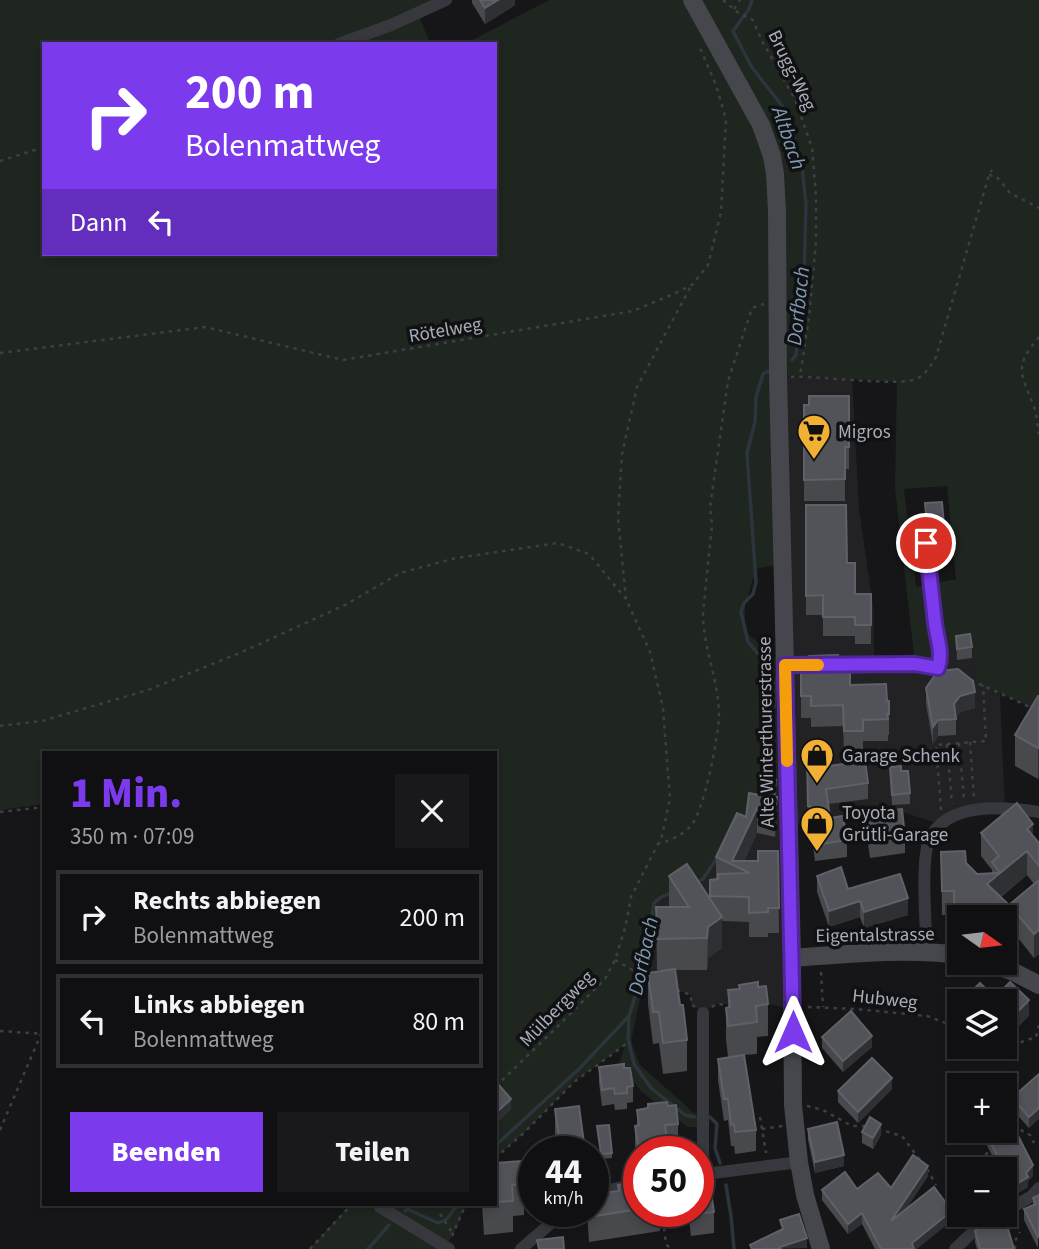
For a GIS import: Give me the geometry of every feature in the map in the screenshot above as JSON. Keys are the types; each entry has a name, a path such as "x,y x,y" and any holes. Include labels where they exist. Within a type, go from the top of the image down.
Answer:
{"main road":[{"name":"Alte Winterthurerstrasse","path":"692,0 751,103 768,141 775,174 793,1105 805,1195 821,1249"},
{"name":"Eigentalstrasse","path":"792,958 889,952 947,954"},
{"path":"1017,974 1039,985"}],"street":[{"path":"344,42 446,0"},
{"path":"785,665 915,664 938,668 941,659 940,645 935,627 926,543"},
{"path":"927,952 925,856 929,839 940,824 960,814 1039,813"},
{"path":"701,1136 703,1013"},
{"path":"714,1173 799,1162"},
{"path":"1017,1205 1032,1196 1039,1188"},
{"path":"380,1207 448,1248"},
{"path":"521,1249 546,1227"},
{"path":"955,1249 978,1227"}],"path":[{"name":"Brugg-Weg","path":"723,0 753,20 795,99 812,148 816,242 800,376"},
{"path":"736,10 740,0"},
{"path":"626,599 618,518 622,454 637,387 692,285 708,265 721,212 726,119 718,91"},
{"path":"0,161 42,148"},
{"path":"778,377 897,382 916,380 927,370 936,357 992,170"},
{"path":"989,175 996,176 1010,193 1039,208"},
{"name":"Rötelweg","path":"0,353 205,327 343,360 633,311 692,285"},
{"path":"657,844 674,840 692,825 702,806 719,713 703,627 712,525 710,507 728,381 752,308 771,304"},
{"path":"1039,337 1022,362 1021,378 1035,410 1039,434"},
{"path":"0,726 42,720 148,690 242,652 347,604 400,573 456,558 558,543 589,554 626,599"},
{"name":"Mülbergweg","path":"497,1085 605,979 615,960 631,897 662,836 670,799 663,708 650,652 626,599"},
{"path":"964,677 1036,710"},
{"path":"960,814 941,812 936,745 986,741 983,685"},
{"path":"960,814 970,742"},
{"path":"958,743 960,814"},
{"path":"947,744 960,814"},
{"path":"0,812 42,807"},
{"path":"615,960 656,982"},
{"path":"821,968 823,1007"},
{"path":"667,986 691,995 691,1004 703,1013 716,1004 740,1005"},
{"name":"Hubweg","path":"805,1007 927,1016 947,1024"},
{"path":"1017,1045 1038,1039 1039,1025"},
{"path":"0,1031 42,1034"},
{"path":"0,1130 42,1036"},
{"path":"497,1156 574,1082 628,1043"},
{"path":"803,1106 823,1110 852,1126 867,1125 902,1136 919,1156 936,1185"},
{"path":"760,1117 768,1167"},
{"path":"762,1129 786,1125"},
{"path":"1017,1128 1030,1135 1034,1143"},
{"path":"982,1157 990,1152"},
{"path":"310,1249 350,1206"},
{"path":"448,1248 465,1206"},
{"path":"440,1215 453,1234"},
{"path":"664,1227 666,1244 671,1249"},
{"path":"1015,1249 1015,1241 1020,1231"}],"shaded area":[{"path":"0,0 433,0 416,10 430,42 42,42 42,256 497,256 497,42 469,42 549,0 1039,0 1039,711 976,682 972,643 940,645 938,668 915,664 895,488 897,382 778,377 783,563 756,569 745,606 745,631 784,665 787,766 771,770 739,835 729,841 703,879 661,897 631,1042 640,1065 698,1114 698,1127 688,1127 642,1092 619,1065 625,1045 574,1082 497,1156 497,751 42,751 42,804 0,810","holes":["947,486 956,579 916,587 904,489"]},
{"path":"778,377 852,379 859,509 874,612 874,663 915,664 940,645 972,643 976,682 1000,693 1005,810 991,809 940,824 899,811 789,825 793,1008 717,1004 703,1013 691,1004 691,995 644,977 661,897 703,879 729,841 739,835 771,770 787,765"},
{"path":"349,1206 465,1206 446,1246 449,1249 309,1249"}],"building":[{"path":"480,0 498,0 485,8"},
{"path":"809,396 849,396 849,447 845,447 845,479 804,480 804,405 809,405"},
{"path":"942,502 944,526 933,527 927,524 925,503"},
{"path":"806,505 846,505 847,563 855,563 855,594 871,594 871,625 855,625 855,617 823,617 823,595 806,596"},
{"path":"970,634 972,647 957,649 956,636"},
{"path":"838,655 838,665 850,665 850,685 886,684 888,719 863,720 863,731 844,731 843,705 811,706 811,696 801,696 801,664 809,656"},
{"path":"958,669 973,681 975,692 960,696 954,704 956,719 938,720 933,727 926,688 938,671"},
{"path":"1038,696 1039,746 1038,748 1015,735"},
{"path":"821,755 822,767 865,761 868,783 826,789 830,818 843,816 847,840 815,845 808,806 807,757"},
{"path":"901,766 901,771 908,771 910,793 892,795 890,767"},
{"path":"761,778 776,780 775,812 757,808 732,861 758,861 758,851 778,851 779,908 768,908 768,912 749,913 749,897 710,896 710,880 718,879 718,874 750,873 716,857 737,813 746,817 749,793 759,795"},
{"path":"1017,803 1033,824 1027,829 1039,843 1039,866 1027,851 1000,873 992,862 999,856 981,833"},
{"path":"902,809 905,837 870,841 866,813"},
{"path":"965,851 966,863 977,874 1000,873 987,884 1009,905 954,905 954,891 942,891 941,852"},
{"path":"687,864 722,917 708,927 707,938 657,939 656,907 689,907 669,876"},
{"path":"841,867 848,889 900,874 908,898 864,912 860,901 829,911 817,876"},
{"path":"1039,880 1039,930 1034,934 1018,915 1017,905 1009,905"},
{"path":"675,969 687,1040 663,1043 659,1012 653,1012 648,973"},
{"path":"758,982 758,987 766,986 768,1004 756,1006 757,1022 728,1026 728,990 740,989 739,985"},
{"path":"1010,982 1029,1000 1017,1012 1017,989 1003,989"},
{"path":"980,983 986,989 974,989"},
{"path":"851,1011 872,1036 843,1061 822,1037"},
{"path":"744,1055 756,1130 735,1132 734,1124 731,1125 728,1099 724,1099 718,1059"},
{"path":"872,1058 892,1078 858,1112 838,1091"},
{"path":"624,1064 624,1068 630,1068 633,1086 627,1087 627,1093 615,1094 614,1088 602,1090 599,1067"},
{"path":"1039,1074 1039,1108 1029,1117 1017,1104 1017,1094"},
{"path":"497,1085 511,1099 498,1111 497,1110"},
{"path":"667,1102 668,1106 676,1105 678,1124 665,1125 666,1136 637,1136 635,1126 639,1125 637,1110 648,1108 648,1104"},
{"path":"579,1106 583,1136 559,1136 555,1109"},
{"path":"870,1117 881,1124 873,1138 862,1132"},
{"path":"837,1122 844,1155 815,1162 808,1129"},
{"path":"609,1125 612,1153 609,1153 609,1136 598,1136 597,1126"},
{"path":"1017,1134 1033,1165 1026,1173 1028,1177 1017,1184 1017,1157 998,1157 991,1143 1017,1143"},
{"path":"913,1155 928,1166 891,1221 934,1187 947,1203 947,1215 912,1243 914,1249 881,1249 862,1213 848,1224 822,1190 845,1172 857,1189 878,1173 891,1188"},
{"path":"518,1161 518,1184 512,1185 513,1201 497,1202 497,1163"},
{"path":"623,1184 623,1212 609,1214 609,1192 619,1191 618,1185"},
{"path":"1039,1195 1038,1237 1024,1209 1036,1204 1033,1198"},
{"path":"799,1214 807,1238 780,1247 781,1249 752,1249 750,1245 783,1229 780,1220"},
{"path":"1007,1227 1014,1249 980,1249 975,1231 978,1228"},
{"path":"563,1237 564,1249 539,1249 537,1240"}],"waterway":[{"name":"Altbach","path":"752,0 749,9 733,31 751,66 782,106 801,158 806,204 804,281 796,355 792,360"},
{"name":"Dorfbach","path":"767,782 770,758 766,739 767,723 774,706 774,680 770,667 748,642 741,612 744,603 753,594 756,582 747,453 755,422 756,397 763,374 768,371"},
{"name":"Dorfbach","path":"694,883 703,879 717,858"},
{"name":"Dorfbach","path":"671,893 654,903 643,971 629,1016 628,1039 634,1064 651,1088 685,1115 694,1117"},
{"path":"497,1144 580,1068 629,1016"},
{"name":"Dorfbach","path":"710,1117 717,1124 715,1148 720,1163"},
{"name":"Dorfbach","path":"726,1185 734,1249"},
{"path":"405,1211 407,1209 438,1223 447,1219 457,1206"},
{"path":"368,1249 389,1225"}],"slow traffic":[{"path":"787,761 785,665 818,665"}],"place":[{"name":"Migros","path":"814,461"},
{"name":"Garage Schenk","path":"817,785"},
{"name":"Toyota Grütli-Garage","path":"817,853"}],"route":[{"path":"793,1032 785,665 915,664 938,668 941,659 940,645 935,627 926,543"}]}
